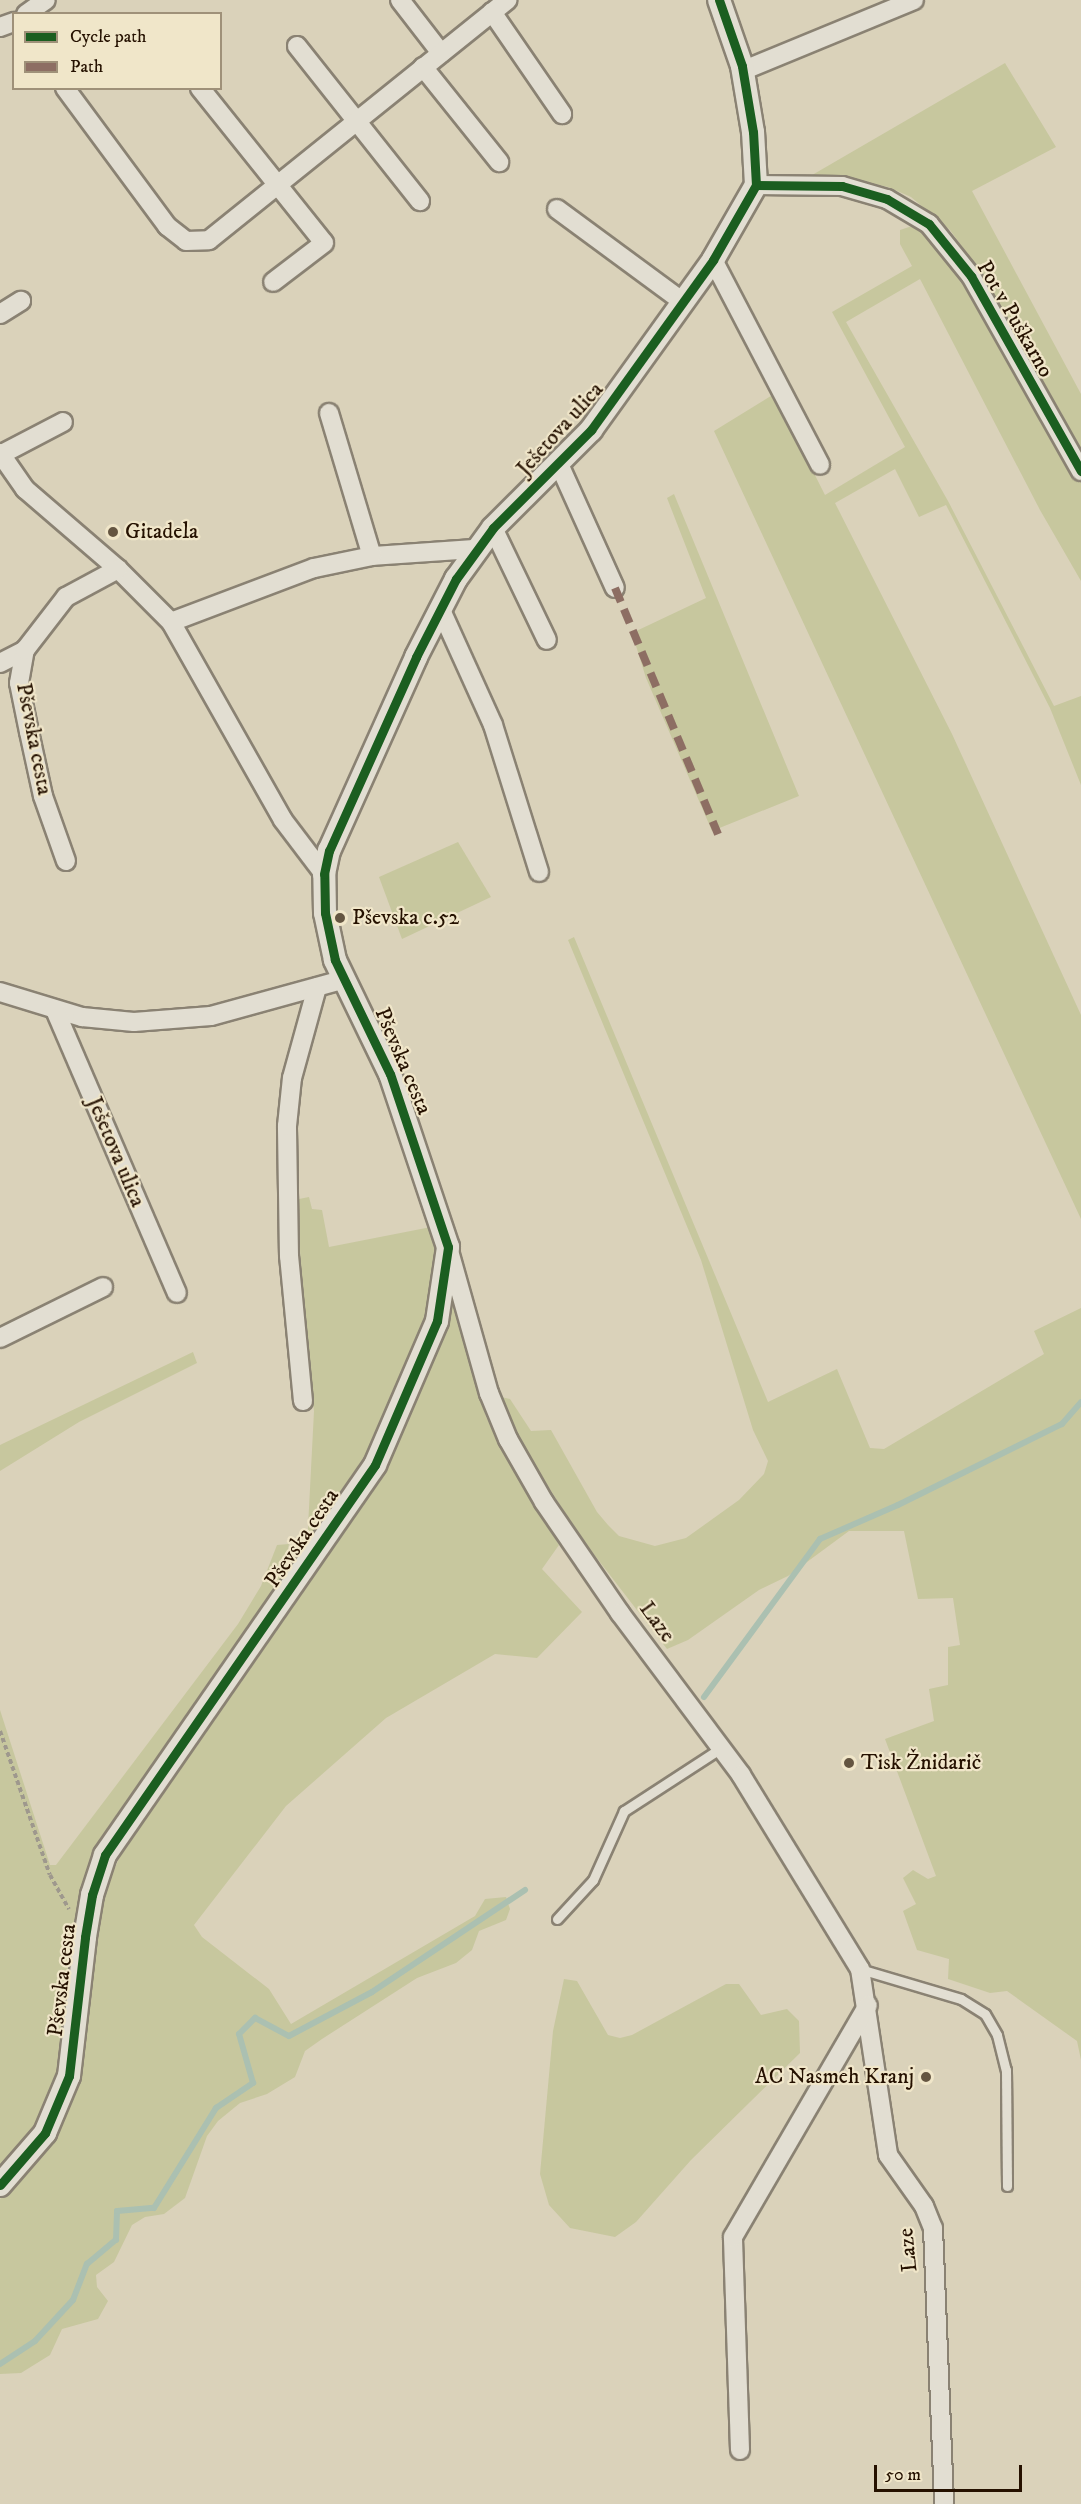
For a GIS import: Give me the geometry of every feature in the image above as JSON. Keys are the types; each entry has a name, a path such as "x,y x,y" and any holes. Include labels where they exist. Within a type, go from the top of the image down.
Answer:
{"street":[{"path":"29,12 46,0"},
{"path":"400,0 441,53"},
{"path":"66,90 167,226 186,241 209,240 508,0"},
{"path":"719,0 742,71 753,132 756,185"},
{"path":"742,71 914,0"},
{"path":"492,12 562,114"},
{"path":"297,46 420,201"},
{"path":"423,67 499,162"},
{"path":"202,90 324,243 273,282"},
{"name":"Ješetova ulica","path":"324,874 329,851 441,608 476,549 591,430 713,260 756,185"},
{"name":"Pot v Puškarno","path":"756,185 842,186 887,199 928,224 971,276 1081,471"},
{"path":"557,209 683,302"},
{"path":"713,260 820,465"},
{"path":"0,314 21,301"},
{"path":"329,413 372,556"},
{"path":"63,422 0,454 25,489 118,569 171,622 283,820 324,874"},
{"name":"Ješetova ulica","path":"558,462 615,588"},
{"path":"494,528 547,640"},
{"path":"171,622 314,568 372,556 476,549"},
{"name":"Pševska cesta","path":"0,663 25,650 66,597 118,569"},
{"path":"441,608 493,725 539,872"},
{"name":"Pševska cesta","path":"25,650 19,682 43,796 66,861"},
{"name":"Pševska cesta","path":"0,2185 45,2133 69,2076 92,1894 105,1855 375,1465 436,1321 448,1247 390,1074 345,979 328,932 324,874"},
{"path":"0,992 55,1010 107,1021 201,1017 252,1007 345,979"},
{"path":"303,1401 290,1256 287,1126 292,1078 317,987"},
{"name":"Ješetova ulica","path":"55,1010 177,1293"},
{"name":"Laze","path":"448,1247 489,1393 508,1439 544,1502 721,1748 860,1969 868,2005 888,2155 924,2206 933,2228 944,2504"},
{"path":"0,1338 103,1287"},
{"path":"740,2450 733,2237 868,2005"}],"lane":[{"path":"557,1919 592,1880 624,1810 721,1748"},
{"path":"860,1969 961,1999 985,2014 997,2035 1006,2070 1007,2186"}],"path":[{"path":"0,1731 50,1875 85,1937"}],"green space":[{"path":"1005,63 1056,147 972,191 1081,394 1081,450 1040,385 974,263 950,230 911,197 888,187 847,178 807,178"},
{"path":"915,225 961,279 1081,483 1081,581 1040,510 920,279 846,322 948,501 1054,706 1081,696 1081,785 1050,708 946,505 919,517 895,469 835,503 952,734 1081,1015 1081,1219 714,431 774,394 825,495 905,447 832,312 912,266 900,244 900,230"},
{"path":"674,494 799,796 712,831 646,678 632,633 706,598 667,498"},
{"path":"458,842 491,897 402,939 379,877"},
{"path":"574,937 768,1402 837,1369 870,1448 884,1449 1044,1354 1034,1331 1081,1308 1081,2060 1077,2041 1007,1991 990,1993 948,1979 949,1959 917,1950 903,1911 916,1904 903,1878 913,1870 928,1879 936,1876 885,1739 934,1721 929,1689 948,1685 948,1647 960,1645 953,1598 918,1599 904,1531 849,1531 788,1576 759,1590 688,1640 667,1649 579,1535 513,1431 501,1397 510,1399 531,1431 551,1430 597,1512 619,1536 655,1546 686,1538 739,1500 764,1474 768,1461 753,1430 701,1260 568,940"},
{"path":"309,1197 312,1209 322,1210 329,1247 431,1227 446,1268 486,1417 517,1477 559,1545 542,1569 582,1612 537,1658 495,1654 386,1718 286,1806 194,1925 202,1937 269,1989 291,2024 475,1916 485,1899 506,1897 510,1909 506,1920 479,1931 472,1950 456,1963 417,1978 322,2039 305,2051 295,2077 267,2094 240,2103 218,2121 207,2136 185,2198 164,2214 145,2217 132,2225 114,2262 96,2275 97,2287 108,2301 98,2319 62,2329 50,2355 21,2373 0,2374 0,2199 42,2155 78,2077 101,1899 130,1834 306,1566 314,1411 301,1295 299,1199"},
{"path":"193,1352 197,1363 79,1422 0,1471 0,1445"},
{"path":"289,1544 281,1583 114,1822 75,1947 70,1950 69,1964 74,1966 58,2080 33,2131 0,2169 0,1710 50,1865 56,1865 238,1624 261,1586 277,1545"},
{"path":"564,1979 577,1981 608,2035 620,2038 632,2035 726,1984 739,1984 761,2015 787,2009 799,2021 800,2053 691,2160 636,2222 615,2237 570,2228 549,2205 540,2174 553,2031"}],"waterway":[{"path":"704,1697 820,1539 898,1505 1062,1424 1081,1402"},
{"path":"0,2364 35,2341 73,2300 87,2264 116,2240 117,2211 154,2208 216,2108 253,2083 239,2034 255,2018 289,2036 372,1992 525,1890"}],"marked path":[{"path":"615,588 718,834"}],"cycle path":[{"path":"0,2185 45,2133 69,2076 85,1937 92,1895 105,1855 375,1465 437,1321 448,1247 390,1074 335,960 325,913 324,874 329,851 416,657 456,579 493,528 591,430 713,260 756,185 753,132 742,66 719,0"},
{"path":"756,185 842,186 887,199 929,224 971,276 1081,471"}],"place":[{"name":"Gitadela","path":"113,532"},
{"name":"Pševska c.52","path":"340,918"},
{"name":"Tisk Žnidarič","path":"849,1763"},
{"name":"AC Nasmeh Kranj","path":"926,2077"}]}
